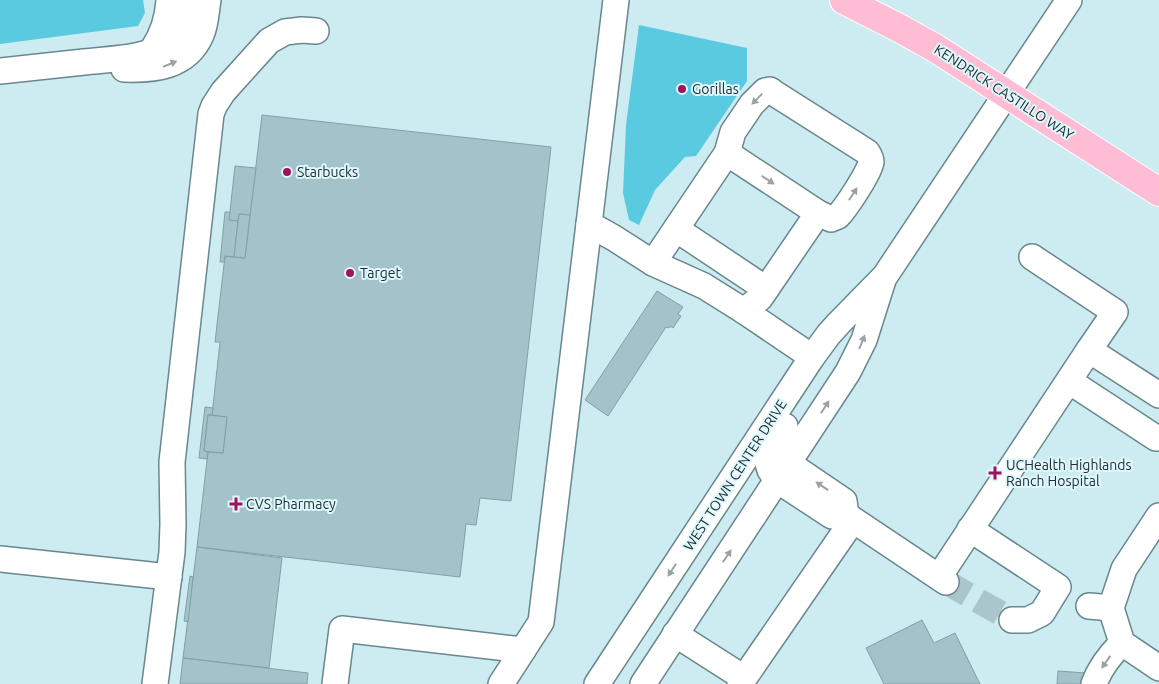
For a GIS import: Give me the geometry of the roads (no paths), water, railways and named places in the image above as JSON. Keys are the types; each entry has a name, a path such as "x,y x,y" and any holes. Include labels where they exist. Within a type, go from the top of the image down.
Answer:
{"main road":[{"name":"KENDRICK CASTILLO WAY","path":"844,0 928,44 1159,192"}],"street":[{"path":"152,51 164,28 169,0"},
{"path":"0,71 132,56 152,51 166,45 176,36 187,16 190,0"},
{"path":"52,65 141,69 172,64 189,52 197,42 204,26 208,0"},
{"path":"501,684 541,622 616,0"},
{"name":"WEST TOWN CENTER DRIVE","path":"597,684 812,357 829,334 885,276 1069,0"},
{"path":"155,684 169,577 172,535 172,462 211,114 218,98 226,87 263,46 273,38 291,31 316,31"},
{"path":"654,263 727,153 733,132 752,104 765,91 770,90 867,152 871,163 851,199 837,216 831,220 727,153"},
{"path":"744,311 760,298 818,213"},
{"path":"589,224 654,263 696,282 744,311 812,357"},
{"path":"676,229 766,289"},
{"path":"848,313 817,376 770,450 767,460 770,470 783,472 832,516 850,517 942,579 970,529 1115,312 1032,257"},
{"name":"WEST TOWN CENTER DRIVE","path":"642,684 848,372 861,347 885,276"},
{"path":"1089,350 1159,395"},
{"path":"1068,381 1156,438"},
{"path":"1159,516 1100,607 1122,643 1159,668"},
{"path":"676,634 742,681 850,517"},
{"path":"970,529 1058,587 1042,613 1028,620 1012,620"},
{"path":"0,559 169,577"},
{"path":"335,684 342,629 523,650"},
{"path":"1094,684 1108,657 1122,643"}],"water":[{"path":"0,0 143,0 145,13 138,26 0,44"},
{"path":"639,25 747,48 747,81 696,156 685,157 655,190 639,225 629,220 623,193 626,125"}],"tunnel":[{"path":"946,582 1012,620"}],"place":[{"name":"Gorillas","path":"682,89"},
{"name":"Starbucks","path":"287,172"},
{"name":"Target","path":"350,273"},
{"name":"UCHealth Highlands Ranch Hospital","path":"995,473"},
{"name":"CVS Pharmacy","path":"236,504"}]}
